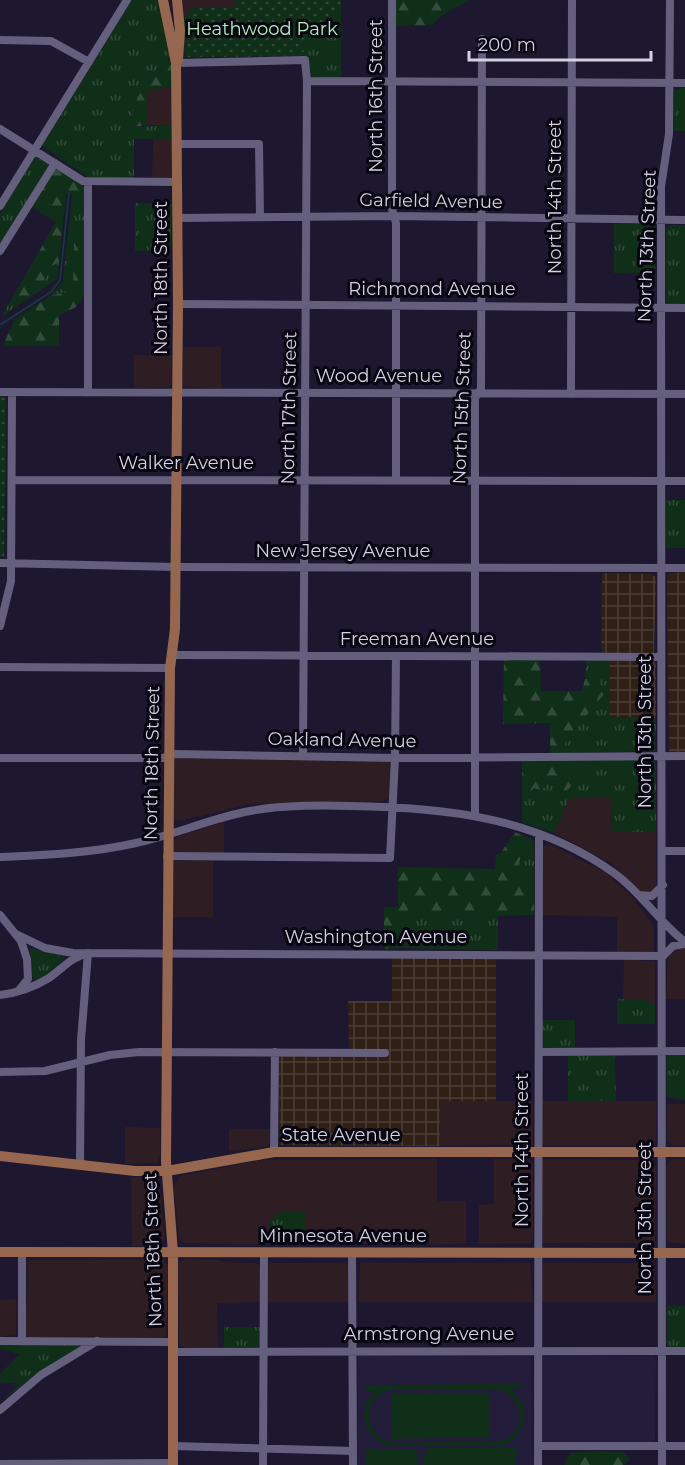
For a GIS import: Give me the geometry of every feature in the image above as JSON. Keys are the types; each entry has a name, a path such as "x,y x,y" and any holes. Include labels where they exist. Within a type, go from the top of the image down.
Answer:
{"main road":[{"name":"North 18th Street","path":"163,0 176,63 178,182 176,567 170,668 166,952 166,1171 173,1253 173,1464"},
{"name":"North 18th Street","path":"176,63 180,49 177,0"},
{"name":"State Avenue","path":"0,1156 135,1171 166,1171 274,1152 685,1152"},
{"name":"Minnesota Avenue","path":"0,1252 685,1253"}],"street":[{"path":"0,206 127,0"},
{"name":"North 16th Street","path":"392,0 393,216 397,306 396,479"},
{"name":"North 14th Street","path":"571,394 572,0"},
{"name":"North 13th Street","path":"663,1465 661,220 662,187 669,134 670,0"},
{"name":"North 15th Street","path":"475,814 475,398 481,389 482,39"},
{"path":"0,40 51,40 89,62"},
{"name":"North 17th Street","path":"176,63 304,60 307,81 307,305 303,756"},
{"path":"307,81 685,83"},
{"path":"0,129 88,182 178,182"},
{"path":"177,144 259,144 260,217"},
{"path":"0,251 55,163"},
{"path":"88,182 88,393"},
{"name":"Garfield Avenue","path":"177,218 393,216 685,220"},
{"name":"Richmond Avenue","path":"178,303 685,308"},
{"path":"0,626 9,589 11,564 12,392"},
{"name":"Wood Avenue","path":"0,393 685,394"},
{"name":"Walker Avenue","path":"12,480 685,481"},
{"name":"New Jersey Avenue","path":"0,563 304,568 685,568"},
{"name":"Freeman Avenue","path":"172,655 661,657"},
{"path":"167,856 390,858 394,806 396,656"},
{"path":"0,667 170,668"},
{"name":"Oakland Avenue","path":"0,758 685,756"},
{"path":"0,857 111,848 222,817 269,808 394,806 475,814 539,834 586,855 615,873 639,895 663,924 685,943"},
{"name":"North 14th Street","path":"538,1465 539,834"},
{"path":"663,851 685,851"},
{"path":"639,895 652,897 663,885"},
{"path":"0,915 24,948 28,979 23,987 10,994"},
{"name":"Washington Avenue","path":"16,934 45,948 88,953 663,956"},
{"path":"663,956 673,946 685,943"},
{"path":"80,1165 81,1063 88,953"},
{"name":"Washington Avenue","path":"0,995 10,994 41,982 73,958 88,953"},
{"path":"539,1052 685,1051"},
{"path":"274,1152 275,1052"},
{"path":"0,1072 45,1071 124,1053 385,1053"},
{"path":"22,1252 22,1340"},
{"path":"263,1465 264,1252"},
{"path":"352,1253 353,1465"},
{"path":"0,1410 41,1375 98,1340"},
{"name":"Armstrong Avenue","path":"0,1341 98,1340 264,1352 685,1351"},
{"path":"173,1446 353,1451"},
{"path":"538,1446 685,1446"},
{"path":"0,1464 173,1464"}],"shaded area":[{"path":"181,0 236,0 236,7 193,7 183,20"},
{"path":"171,87 171,125 148,125 148,90"},
{"path":"153,139 171,139 171,178 152,178"},
{"path":"183,347 221,347 221,389 183,386"},
{"path":"134,355 172,355 170,387 134,388"},
{"path":"685,572 685,753 669,753 667,575"},
{"path":"602,573 651,574 656,577 654,654 601,653"},
{"path":"610,660 651,660 656,663 656,718 609,717"},
{"path":"175,758 391,761 391,797 382,801 249,804 179,821 174,819 173,761"},
{"path":"570,797 611,798 612,832 656,832 656,891 644,894 611,863 554,833"},
{"path":"224,822 224,854 173,853 173,843 178,836"},
{"path":"549,844 605,872 632,897 654,926 654,953 617,953 617,917 542,915 542,846"},
{"path":"213,860 213,917 172,917 174,861"},
{"path":"685,948 685,999 666,999 668,955 675,950"},
{"path":"392,957 496,958 496,1101 440,1101 440,1146 280,1145 279,1059 281,1056 349,1055 348,1001 392,1001"},
{"path":"624,959 655,962 655,1004 642,999 623,999"},
{"path":"440,1101 533,1101 533,1145 440,1146"},
{"path":"542,1101 656,1101 656,1141 654,1144 644,1146 546,1146 542,1144"},
{"path":"667,1104 685,1104 685,1146 673,1146 667,1140"},
{"path":"125,1127 160,1128 160,1156 157,1163 125,1164"},
{"path":"229,1129 270,1129 270,1143 266,1147 229,1151"},
{"path":"437,1159 437,1201 466,1201 466,1244 234,1244 184,1243 179,1240 174,1186 180,1176 261,1160"},
{"path":"494,1159 527,1159 533,1163 533,1240 530,1244 479,1244 479,1205 494,1204"},
{"path":"544,1159 653,1160 656,1169 655,1243 543,1243 541,1161"},
{"path":"672,1159 685,1159 685,1244 667,1242 666,1166"},
{"path":"131,1177 152,1177 159,1181 165,1238 159,1246 132,1246"},
{"path":"164,1259 168,1267 166,1337 28,1337 26,1334 28,1260"},
{"path":"185,1259 256,1263 260,1266 260,1302 217,1303 218,1348 185,1348 179,1345 178,1267 180,1261"},
{"path":"270,1263 346,1263 349,1266 348,1302 268,1302 267,1265"},
{"path":"360,1263 530,1263 533,1302 358,1302"},
{"path":"543,1263 654,1263 656,1302 541,1302"},
{"path":"17,1299 16,1335 0,1337 0,1300"},
{"path":"531,1353 533,1465 357,1465 358,1354"},
{"path":"653,1356 656,1359 655,1442 542,1443 541,1357"}],"green space":[{"path":"132,0 159,0 168,38 171,65 147,84 140,98 134,127 171,125 171,139 134,139 134,178 88,177 42,146"},
{"name":"Heathwood Park","path":"236,0 341,0 341,7 303,40 304,56 185,57 183,20 193,7 236,7"},
{"path":"396,0 470,0 442,15 432,25 396,26"},
{"path":"341,7 341,79 312,77 304,56 303,40"},
{"path":"171,65 171,87 148,90 148,125 134,127 133,117 137,99 148,83"},
{"path":"685,87 685,131 674,131 674,91"},
{"path":"35,157 48,163 48,167 0,243 0,214"},
{"path":"55,169 84,184 84,206 71,206 72,194 66,194 59,262 48,269 42,286 19,301 14,295 56,222 32,207"},
{"path":"135,203 172,204 171,250 135,251"},
{"path":"71,206 84,206 84,240 74,243 73,287 65,293 52,295 63,281"},
{"path":"614,224 649,224 655,227 655,274 614,273"},
{"path":"670,225 685,225 685,304 671,304 666,301 666,229"},
{"path":"84,240 85,295 76,307 59,315 59,346 3,346 14,320 52,295 65,293 73,287 74,243"},
{"path":"59,262 57,279 1,317 14,295 19,301 48,269"},
{"path":"0,396 5,397 6,403 4,557 0,557"},
{"path":"666,500 685,500 685,548 666,548"},
{"path":"504,660 540,660 541,691 582,691 585,679 596,677 605,693 566,740 562,753 550,753 550,723 503,724"},
{"path":"610,660 609,717 656,718 655,751 562,753 566,740 605,693 596,677 585,679 586,661"},
{"path":"522,760 582,760 576,782 566,791 558,790 557,781 548,782 542,790 534,788 527,796 522,796"},
{"path":"582,760 653,760 656,763 656,832 612,832 611,798 570,797 554,833 522,822 522,796 527,796 543,784 576,782"},
{"path":"515,832 521,835 527,848 520,859 517,879 534,883 534,915 432,917 423,903 410,905 399,948 384,949 384,907 398,907 398,867 495,869 496,855 500,854"},
{"path":"521,835 533,840 534,843 534,883 517,879 520,859 527,848"},
{"path":"423,903 432,917 498,916 498,950 399,948 410,905"},
{"path":"30,948 65,958 48,974 33,981"},
{"path":"617,999 642,999 655,1004 655,1024 617,1024"},
{"path":"541,1020 575,1020 575,1048 542,1047"},
{"path":"568,1055 615,1056 616,1101 568,1101"},
{"path":"671,1055 685,1055 685,1100 667,1097 666,1058"},
{"path":"280,1212 306,1212 306,1241 270,1242 270,1221"},
{"path":"667,1306 685,1306 685,1347 667,1347"},
{"path":"224,1327 260,1327 260,1347 224,1348"},
{"path":"0,1345 78,1345 79,1347 34,1376 0,1402 19,1384 0,1382 0,1374 20,1354 0,1349"},
{"path":"523,1384 523,1388 511,1388 524,1406 523,1425 517,1436 500,1446 388,1446 373,1436 365,1422 366,1406 369,1398 376,1391 365,1391 365,1385","holes":["494,1389 512,1398 520,1414 516,1431 499,1441 388,1442 380,1437 370,1423 370,1408 374,1400 389,1390"]},
{"path":"490,1393 490,1437 391,1439 391,1394"},
{"path":"517,1447 516,1465 421,1465 427,1448"},
{"path":"366,1450 417,1450 417,1465 366,1465"},
{"path":"623,1452 628,1456 629,1461 623,1465 564,1465 570,1453"}],"waterway":[{"path":"0,325 51,292 60,280 69,193"}]}
